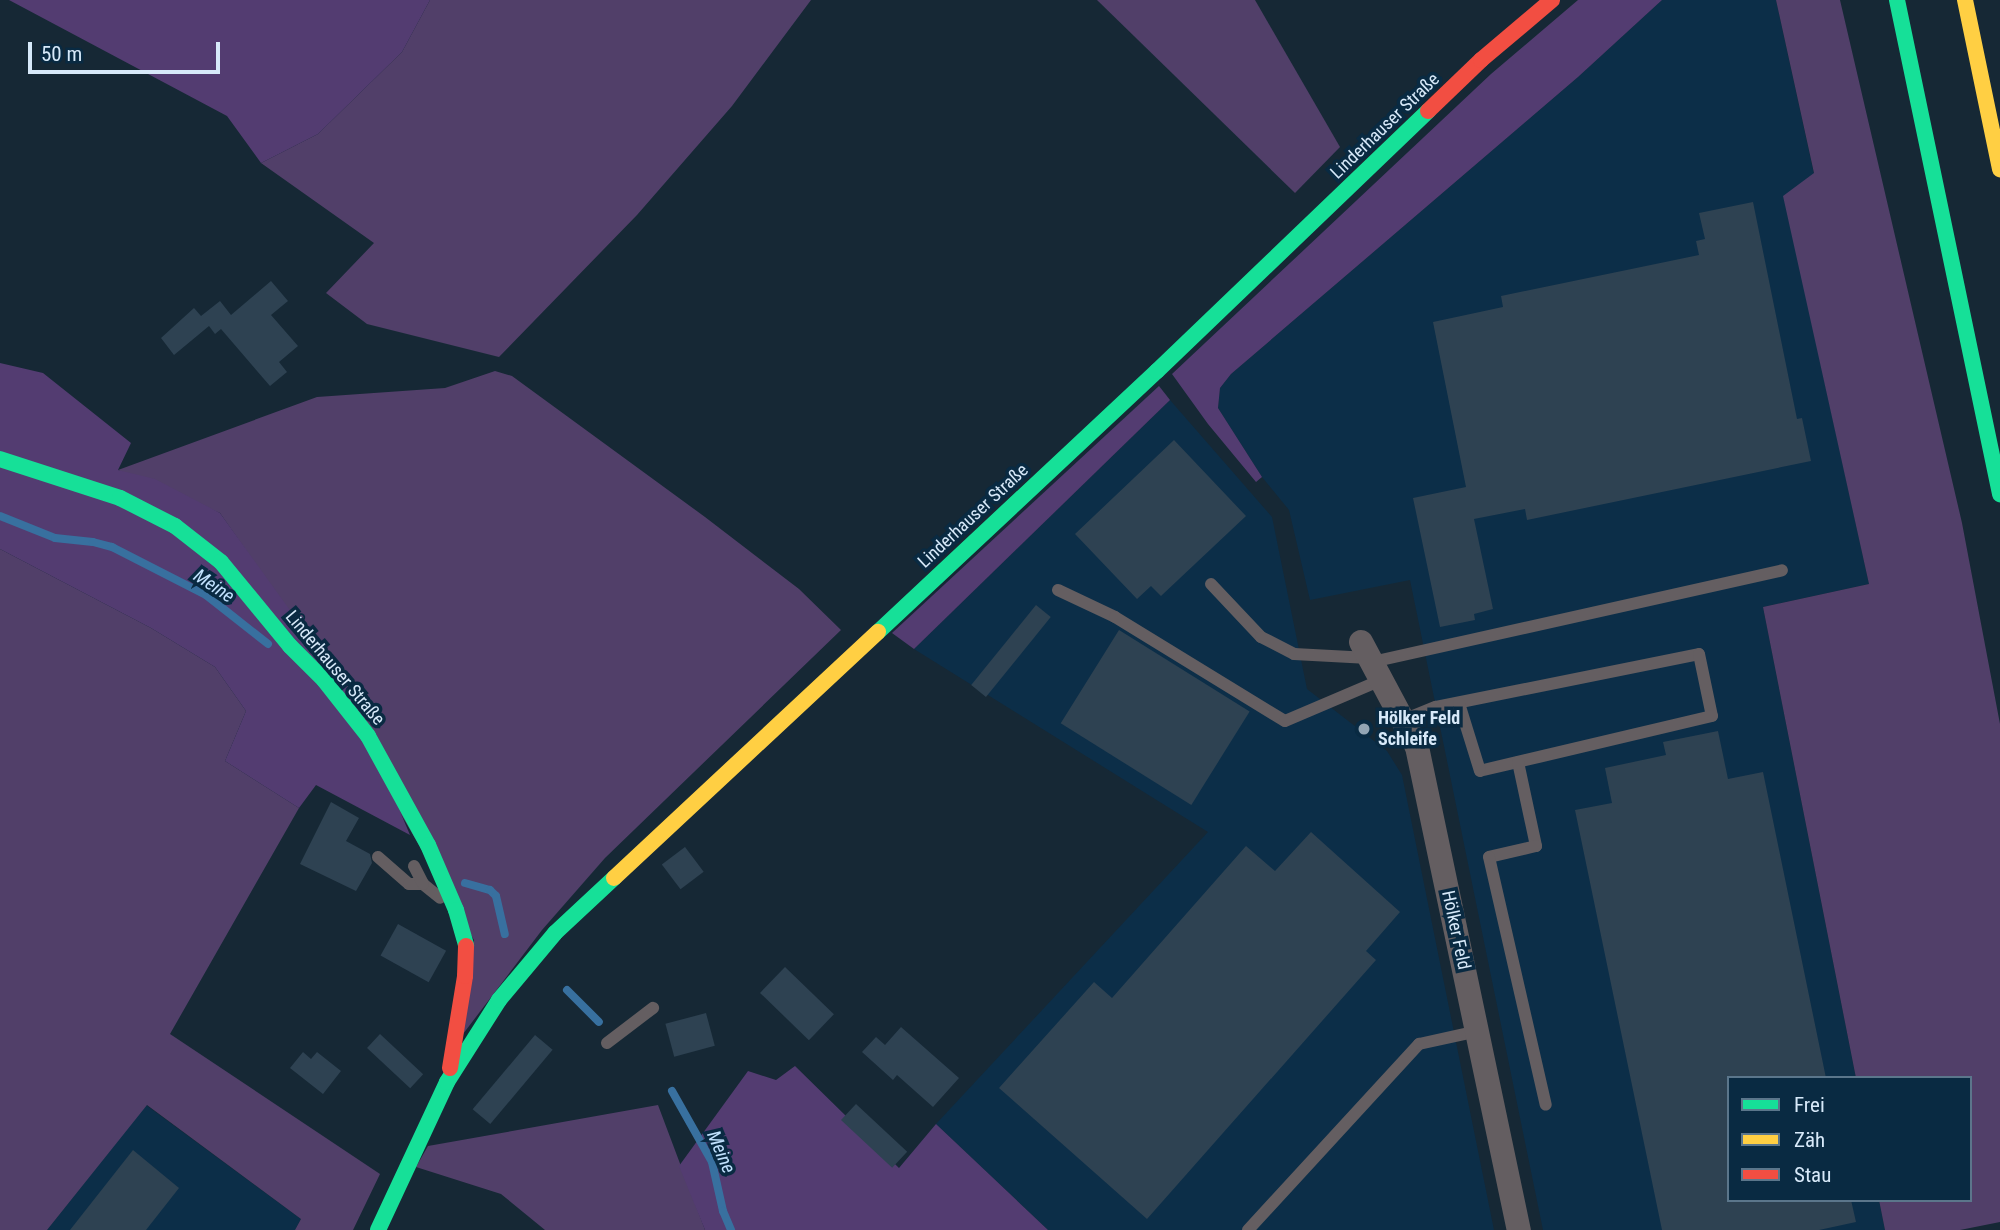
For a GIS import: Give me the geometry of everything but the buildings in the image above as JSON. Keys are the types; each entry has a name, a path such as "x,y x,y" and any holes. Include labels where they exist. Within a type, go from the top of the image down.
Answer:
{"main road":[{"name":"Linderhauser Straße","path":"378,1230 447,1082 499,1000 564,924 1157,372 1481,60 1552,0"},
{"path":"1897,0 2000,494"},
{"path":"1965,0 2000,169"},
{"name":"Linderhauser Straße","path":"0,459 120,498 175,526 221,562 290,646 324,680 368,736 428,845 456,910 466,944 465,976 447,1082"}],"street":[{"name":"Hölker Feld","path":"1371,660 1417,747 1519,1230"}],"lane":[{"path":"1210,584 1261,636 1294,654 1371,660 1782,570"},
{"path":"1058,590 1115,617 1285,721 1371,660"},
{"path":"1403,720 1436,707 1699,654 1712,716 1480,771 1459,703"},
{"path":"1518,762 1535,846 1489,858 1545,1105"},
{"path":"378,858 409,884 423,884"},
{"path":"414,866 423,884 456,910"},
{"path":"607,1043 653,1008"},
{"path":"1248,1230 1419,1044 1478,1031"}],"shaded area":[{"path":"9,0 430,0 402,52 318,134 261,163 227,116"},
{"path":"430,0 811,0 732,106 637,215 499,357 367,324 326,293 374,243 261,163 318,134 402,52"},
{"path":"1097,0 1255,0 1340,147 1295,193"},
{"path":"1578,0 1662,0 1578,77 1231,374 1220,388 1218,408 1262,477 1256,482 1208,424 1172,374 1491,74"},
{"path":"1662,0 1776,0 1814,174 1784,196 1869,584 1763,607 1856,1076 1727,1076 1727,1202 1879,1202 1885,1230 1543,1230 1410,580 1310,600 1289,510 1262,477 1218,408 1220,388 1231,374 1578,77"},
{"path":"1776,0 1840,0 1962,523 2000,724 2000,1222 1960,1230 1885,1230 1879,1202 1972,1202 1972,1076 1856,1076 1763,607 1869,584 1783,196 1814,173"},
{"path":"0,363 43,373 131,443 118,470 155,479 220,513 351,695 410,835 316,785 299,808 225,761 246,711 215,667 151,628 0,549"},
{"path":"495,371 512,376 705,517 799,589 841,630 605,858 542,930 460,1038 474,940 257,566 220,513 118,470 317,397 445,388"},
{"path":"1159,386 1170,400 914,649 892,633"},
{"path":"1170,400 1272,517 1307,689 1387,751 1402,775 1494,1230 1048,1230 936,1124 1208,832 914,649"},
{"path":"0,549 151,628 215,667 246,711 225,761 299,808 170,1034 380,1174 353,1230 295,1230 301,1219 147,1105 47,1230 0,1230"},
{"path":"795,1066 899,1168 936,1124 1048,1230 705,1230 679,1166 748,1071 776,1080"},
{"path":"146,1105 301,1219 295,1230 47,1230"},
{"path":"658,1105 705,1230 545,1230 501,1194 416,1167 428,1146"}],"waterway":[{"name":"Meine","path":"0,516 55,538 112,547 206,595 268,644"},
{"name":"Meine","path":"465,883 490,890 496,896 505,934"},
{"name":"Meine","path":"567,990 599,1022"},
{"name":"Meine","path":"672,1091 712,1162 723,1211 731,1230"}],"traffic: fast":[{"path":"1897,0 2000,494"},
{"path":"878,632 1157,371 1428,111"},
{"path":"0,459 120,498 175,526 221,562 290,646 324,680 368,736 428,845 456,910 466,946"},
{"path":"378,1230 447,1082 499,1000 555,933 614,878"}],"traffic: slow":[{"path":"1965,0 2000,169"},
{"path":"614,878 878,632"}],"traffic: jam":[{"path":"1428,111 1481,60 1552,0"},
{"path":"450,1068 465,976 466,946"}],"place":[{"name":"Hölker Feld Schleife","path":"1364,729"}]}
